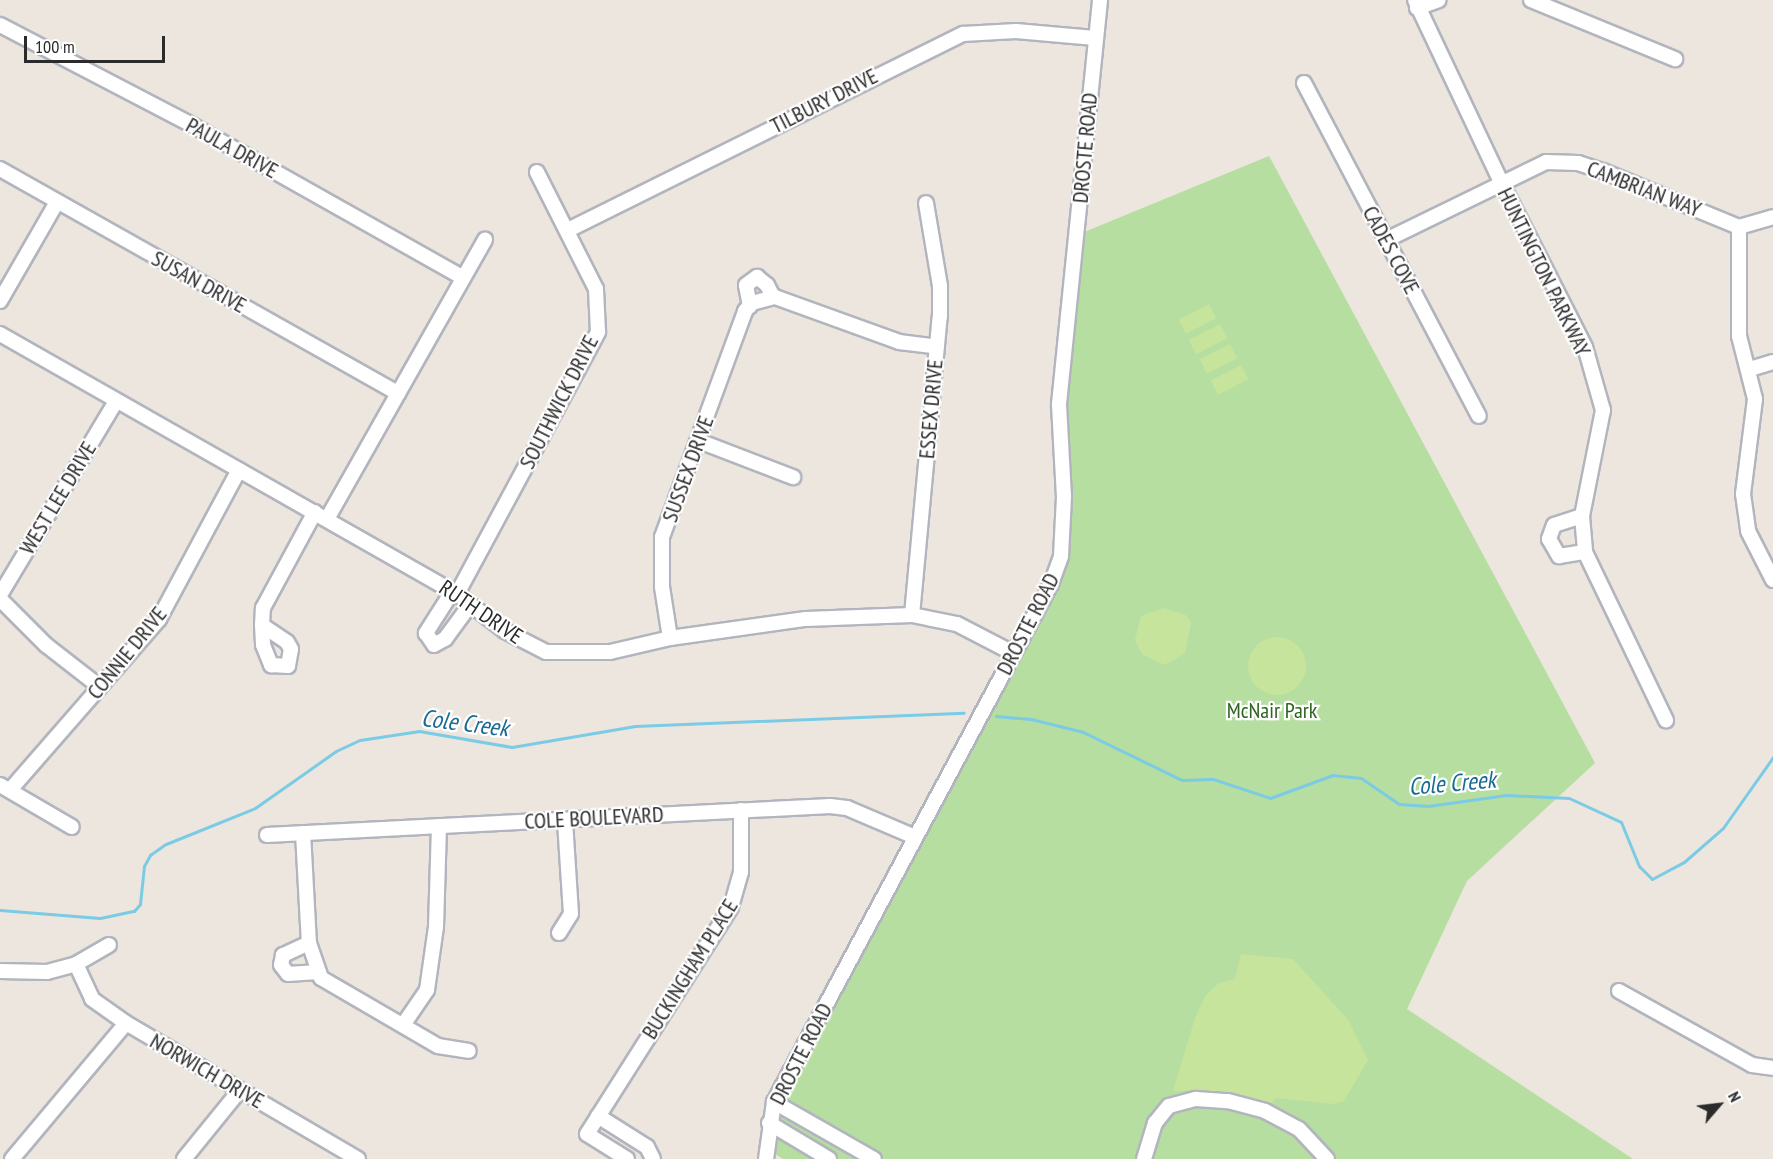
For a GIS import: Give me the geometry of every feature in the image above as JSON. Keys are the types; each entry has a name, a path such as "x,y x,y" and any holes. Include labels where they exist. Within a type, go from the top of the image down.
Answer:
{"street":[{"name":"DROSTE ROAD","path":"766,1159 769,1123 774,1102 1052,584 1061,556 1064,497 1059,404 1100,0"},
{"path":"1416,4 1439,0"},
{"path":"1531,0 1675,59"},
{"name":"HUNTINGTON PARKWAY","path":"1416,4 1500,182 1585,347 1603,410 1582,516 1585,552 1666,720"},
{"name":"PAULA DRIVE","path":"0,25 192,125 462,277"},
{"name":"TILBURY DRIVE","path":"568,230 963,34 1016,31 1095,38"},
{"name":"CADES COVE","path":"1304,83 1479,416"},
{"name":"CAMBRIAN WAY","path":"1386,240 1500,182 1546,162 1578,163 1739,227"},
{"name":"SUSAN DRIVE","path":"0,169 398,393"},
{"name":"SOUTHWICK DRIVE","path":"470,604 445,639 434,645 426,633 455,593 598,332 596,289 537,172"},
{"path":"0,301 57,202"},
{"name":"ESSEX DRIVE","path":"912,615 937,347 940,286 926,203"},
{"path":"1773,218 1739,227 1737,306 1739,336 1750,369 1755,399 1743,494 1748,531 1773,580"},
{"path":"262,625 263,608 398,393 485,240"},
{"name":"SUSSEX DRIVE","path":"670,638 662,587 662,537 750,306 746,285 757,277 767,285 772,297 899,342 937,347"},
{"path":"750,306 759,299 772,297"},
{"name":"RUTH DRIVE","path":"0,334 455,593 505,631 546,652 610,652 670,638 806,619 912,615 957,624 1013,653"},
{"path":"1750,369 1773,363"},
{"name":"WEST LEE DRIVE","path":"0,594 116,401"},
{"path":"699,441 793,477"},
{"name":"CONNIE DRIVE","path":"5,787 100,687 159,618 239,470"},
{"path":"1582,516 1554,525 1549,539 1559,556 1585,552"},
{"path":"0,599 46,645 100,687"},
{"path":"5,787 72,827"},
{"name":"COLE BOULEVARD","path":"267,835 839,806 915,837"},
{"name":"BUCKINGHAM PLACE","path":"627,1159 587,1134 731,907 741,872 741,810"},
{"path":"559,933 571,914 565,820"},
{"path":"403,1025 427,990 436,927 439,826"},
{"path":"303,833 309,943 321,978 438,1046 470,1051"},
{"path":"309,943 282,955 281,965 288,974 318,972"},
{"path":"0,971 47,972 76,964 109,945"},
{"name":"NORWICH DRIVE","path":"76,964 92,999 126,1023 355,1158"},
{"path":"1619,991 1752,1065 1773,1068"},
{"path":"12,1159 126,1023"},
{"path":"184,1159 240,1090"},
{"path":"1144,1159 1155,1123 1169,1106 1196,1099 1228,1101 1265,1111 1299,1130 1327,1159"},
{"path":"774,1102 874,1159"},
{"path":"598,1116 647,1147 653,1159"},
{"path":"769,1123 830,1159"}],"green space":[{"name":"McNair Park","path":"1269,156 1595,763 1467,881 1407,1009 1633,1159 783,1159 775,1154 771,1115 1061,556 1059,404 1077,235"},
{"path":"1209,304 1216,318 1186,334 1179,319"},
{"path":"1220,324 1227,338 1196,354 1189,340"},
{"path":"1230,344 1237,358 1207,374 1200,359"},
{"path":"1241,365 1248,379 1218,395 1211,380"},
{"path":"1163,608 1186,615 1191,622 1185,653 1165,665 1143,655 1135,640 1141,616"},
{"path":"1277,637 1293,642 1301,650 1306,666 1301,682 1293,690 1277,695 1261,690 1253,682 1248,666 1253,650 1261,642"},
{"path":"1241,954 1293,959 1349,1021 1368,1060 1344,1101 1334,1104 1275,1098 1272,1103 1205,1090 1173,1091 1195,1018 1206,995 1219,983 1235,979"}],"waterway":[{"name":"Cole Creek","path":"0,910 100,918 134,911 140,904 144,866 150,855 166,844 255,808 336,751 360,740 419,731 512,747 635,726 964,713"},
{"name":"Cole Creek","path":"996,716 1031,719 1083,732 1182,780 1213,779 1270,798 1333,775 1361,778 1399,804 1428,806 1506,795 1569,798 1621,822 1639,866 1652,879 1684,862 1723,828 1773,757"}]}
